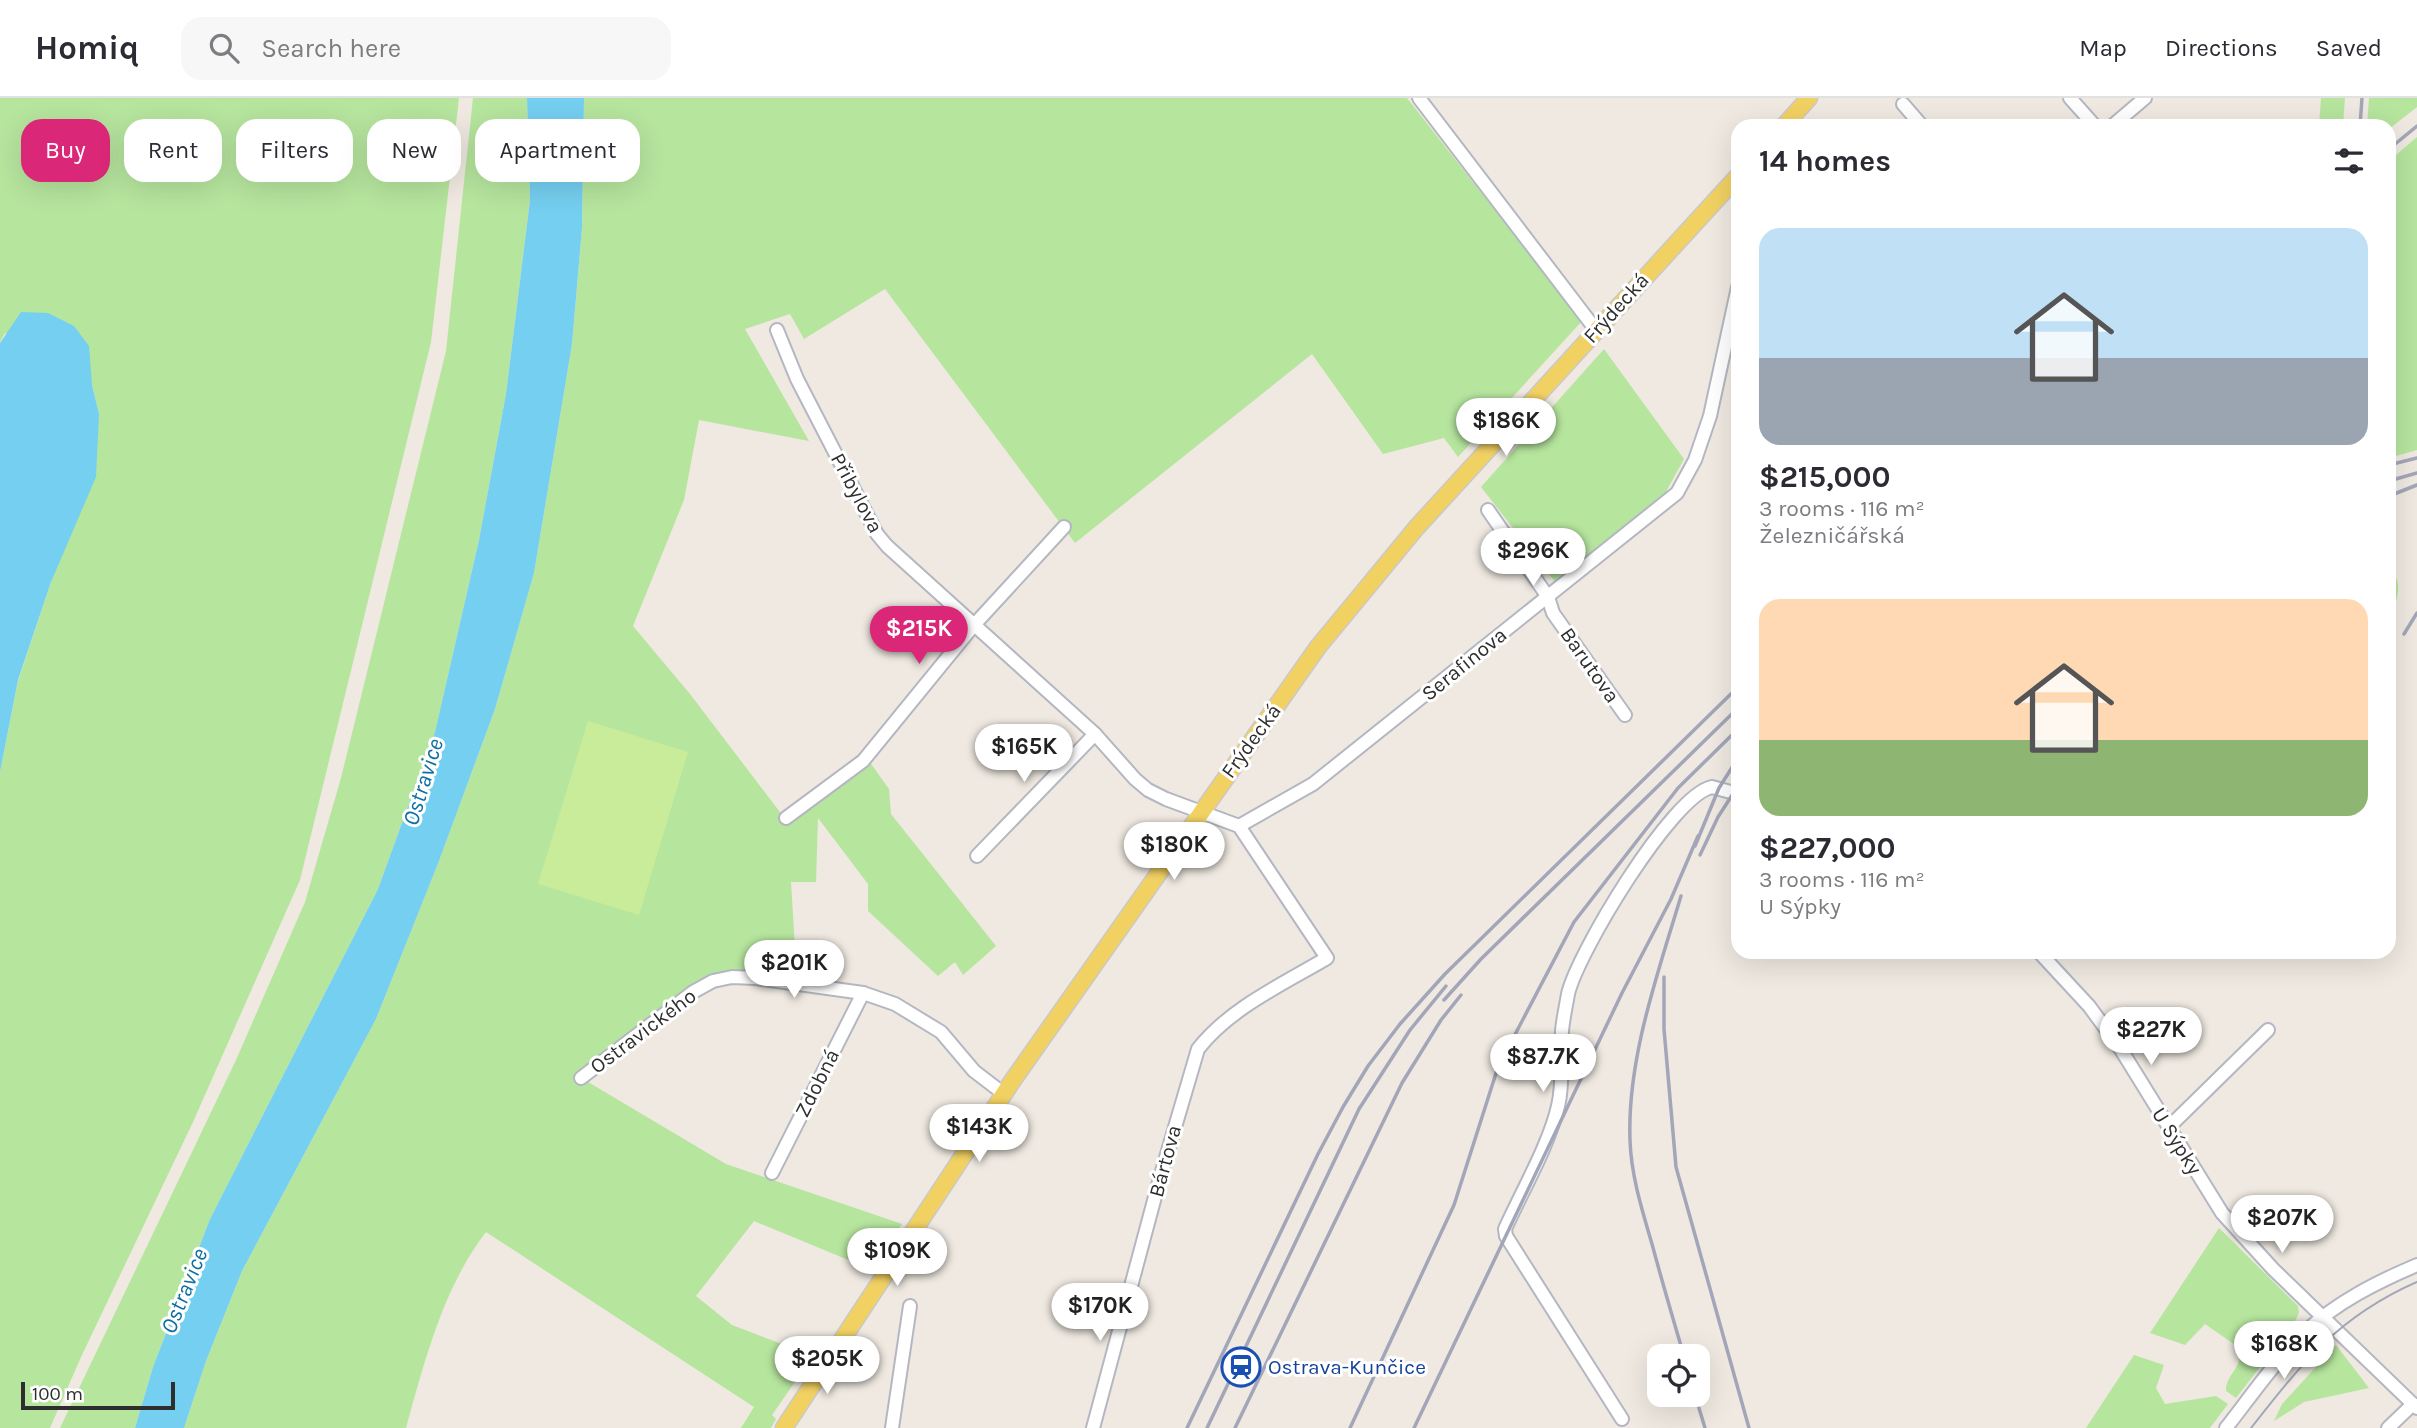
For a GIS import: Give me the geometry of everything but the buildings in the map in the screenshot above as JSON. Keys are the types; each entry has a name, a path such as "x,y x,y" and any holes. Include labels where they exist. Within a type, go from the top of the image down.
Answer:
{"main road":[{"path":"1790,119 1809,98"},
{"name":"Frýdecká","path":"784,1428 1004,1094 1318,647 1417,527 1731,184"}],"street":[{"path":"1419,98 1596,330"},
{"path":"2070,98 2089,119"},
{"path":"2120,119 2146,98"},
{"path":"1903,104 1916,119"},
{"name":"Serafinova","path":"1239,826 1313,785 1677,493 1695,460 1710,416 1731,319"},
{"name":"Přibylova","path":"777,330 797,379 877,534 887,546 1095,734 1148,790 1239,826"},
{"name":"Barutova","path":"1488,510 1548,597 1553,613 1625,715"},
{"path":"786,818 863,761 974,625 1064,527"},
{"path":"977,856 1095,734"},
{"path":"1622,1419 1506,1236 1505,1228 1558,1106 1562,1031 1575,973 1612,904 1646,854 1686,805 1705,789 1712,787 1731,792"},
{"name":"Bártova","path":"1093,1428 1198,1049 1210,1034 1261,997 1327,958 1239,826"},
{"name":"U Sýpky","path":"2046,959 2090,1006 2120,1048 2222,1213 2273,1269 2415,1406"},
{"name":"Ostravického","path":"581,1078 693,992 713,981 732,977 863,993 895,1003 941,1032 974,1071 1004,1094"},
{"name":"Zdobná","path":"772,1173 863,993"},
{"path":"2169,1127 2268,1030"},
{"path":"2226,1428 2298,1339 2323,1316 2363,1291 2417,1265"},
{"path":"892,1428 910,1306"},
{"path":"2388,1428 2415,1406"}],"green space":[{"path":"0,98 459,98 457,119 367,119 367,182 449,182 431,342 300,880 193,1122 50,1428 0,1428 0,772 18,681 51,582 99,414 92,385 5,333 0,342"},
{"path":"473,98 527,98 528,119 475,119 475,182 529,182 530,200 506,394 479,540 435,732 378,889 210,1219 153,1367 135,1428 60,1428 236,1060 305,902 341,778 446,351"},
{"path":"584,98 1407,98 1582,321 1458,457 1444,438 1383,454 1312,354 1075,543 885,289 804,339 790,314 745,329 809,441 699,420 684,500 633,626 690,694 789,824 869,761 889,789 891,814 996,946 963,975 955,962 938,976 868,911 868,884 818,818 816,882 791,882 797,981 741,970 711,976 583,1079 726,1164 902,1224 870,1269 754,1221 696,1296 732,1325 813,1356 772,1415 776,1419 771,1428 741,1428 754,1407 486,1232 458,1277 447,1301 428,1351 406,1428 184,1428 206,1361 242,1271 376,1019 439,861 495,709 534,573 572,344 582,228 583,182 640,182 640,119 584,119"},
{"path":"2321,98 2345,98 2344,119 2320,119"},
{"path":"2369,98 2417,98 2417,107 2396,124 2396,119 2368,119"},
{"path":"2417,137 2417,450 2396,456 2396,155"},
{"path":"1604,349 1684,459 1662,499 1556,583 1481,487"},
{"path":"588,721 688,752 639,915 538,884"},
{"path":"2219,1228 2298,1306 2299,1313 2236,1398 2226,1391 2241,1349 2205,1324 2185,1345 2150,1333"},
{"path":"2336,1345 2369,1388 2304,1402 2274,1421 2282,1404"},
{"path":"2134,1355 2164,1365 2156,1388 2165,1404 2216,1396 2228,1404 2210,1428 2086,1428"}],"water":[{"path":"527,98 584,98 584,119 528,119"},
{"name":"Ostravice","path":"529,182 583,182 582,228 572,344 534,573 495,709 439,861 376,1019 242,1271 206,1361 184,1428 135,1428 153,1367 210,1219 378,889 435,732 479,540 506,394 530,200"},
{"path":"21,312 48,313 74,326 89,346 92,385 99,414 96,477 51,582 18,680 0,772 0,343"}],"tram line":[{"path":"2251,1428 2324,1343 2365,1310 2417,1282"}],"railway":[{"path":"2360,119 2362,98"},
{"path":"2396,143 2417,126"},
{"path":"2396,463 2417,458"},
{"path":"2396,479 2417,473"},
{"path":"2396,493 2417,485"},
{"path":"2404,634 2417,613"},
{"path":"1187,1428 1318,1154 1368,1066 1400,1024 1445,974 1731,694"},
{"path":"1444,1000 1481,959 1731,715"},
{"path":"1350,1428 1454,1205 1498,1067 1574,922 1678,788 1731,736"},
{"path":"1695,846 1719,788 1731,769"},
{"path":"1700,855 1731,797"},
{"path":"1414,1428 1622,993 1671,899 1698,836"},
{"path":"1681,896 1646,1016 1633,1079 1630,1109 1632,1166 1681,1344"},
{"path":"1664,977 1664,1029 1676,1167 1749,1428"},
{"path":"1207,1428 1359,1109 1410,1030 1446,986"},
{"path":"1235,1428 1402,1083 1441,1020 1461,995"},
{"path":"1699,1407 1705,1428"}],"place":[{"name":"Ostrava-Kunčice","path":"1241,1367"}]}
